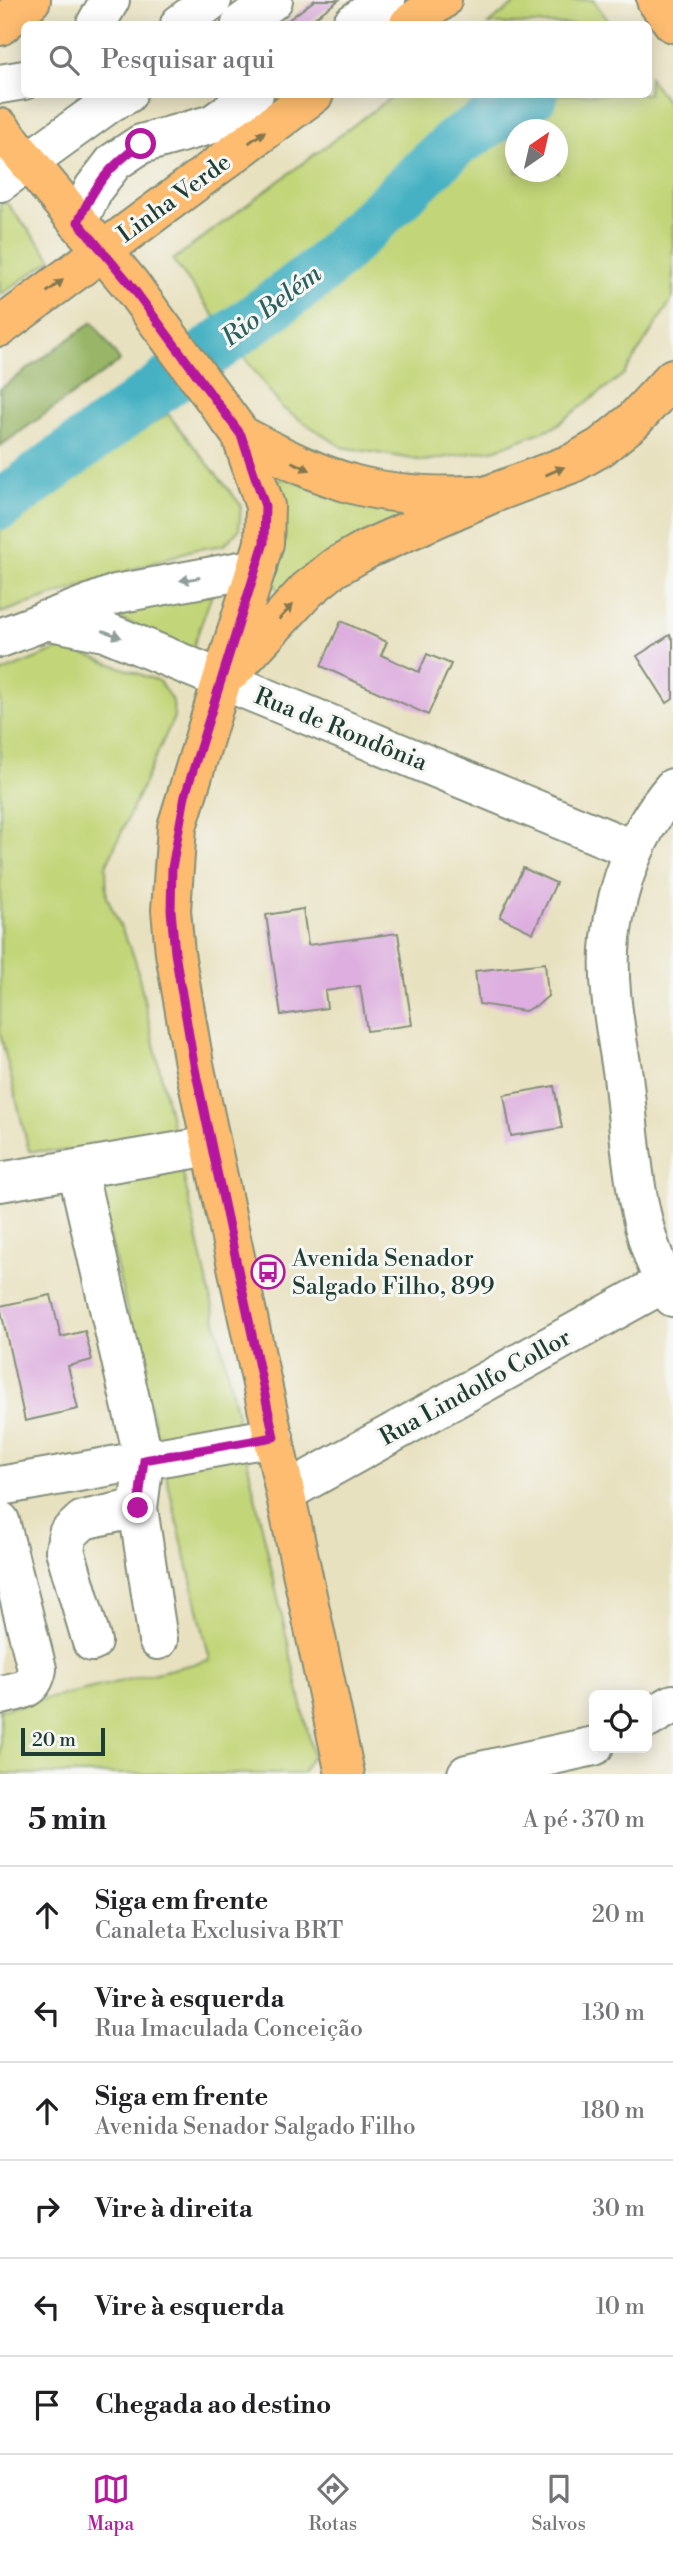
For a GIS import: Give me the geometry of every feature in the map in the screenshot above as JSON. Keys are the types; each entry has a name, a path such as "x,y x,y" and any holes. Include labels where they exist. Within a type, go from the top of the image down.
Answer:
{"main road":[{"path":"0,26 31,0"},
{"path":"413,21 442,0"},
{"path":"656,0 673,23"},
{"name":"Linha Verde","path":"0,327 309,98"},
{"path":"0,128 14,172 78,222 130,284 241,435 265,506 267,525 257,568 185,796 172,868 175,953 212,1146 286,1492 339,1768"},
{"path":"223,681 307,590 334,568 367,549 491,494 573,463 601,447 633,421 673,378"},
{"path":"241,435 308,469 363,489 434,496 491,494"}],"street":[{"path":"184,21 212,0"},
{"path":"245,21 273,0"},
{"path":"356,21 386,0"},
{"path":"0,84 21,80"},
{"path":"14,172 112,98"},
{"path":"117,98 137,125 172,134"},
{"path":"78,222 94,188 114,162 141,144 213,124 249,98"},
{"path":"0,638 116,594 257,568"},
{"name":"Rua de Rondônia","path":"45,620 108,633 634,850"},
{"path":"669,1290 652,1252 640,1209 610,976 616,911 634,850 673,788"},
{"path":"0,1182 212,1146"},
{"path":"77,1169 144,1460 138,1508 158,1640"},
{"name":"Rua Lindolfo Collor","path":"286,1492 669,1290"},
{"path":"0,1486 274,1437"},
{"path":"92,1642 65,1550 68,1534 83,1520 138,1508"},
{"path":"0,1521 37,1669 35,1681 26,1690 0,1695"},
{"path":"652,1716 673,1704"},
{"path":"467,1774 589,1747"}],"green space":[{"path":"520,0 593,0 609,21 492,21"},
{"path":"652,81 673,111 673,298 624,374 554,427 497,449 424,461 342,447 282,408 173,260 390,98 652,98"},
{"path":"5,201 52,259 0,295 0,205"},
{"path":"93,322 120,361 0,446 0,389"},
{"path":"168,414 241,505 239,530 224,545 192,550 0,613 0,526"},
{"path":"281,479 290,479 341,501 405,513 282,592 273,585 285,535 283,512 274,485"},
{"path":"212,594 192,650 104,612"},
{"path":"64,647 159,681 173,702 174,717 106,866 107,897 135,959 313,1755 302,1774 0,1774 0,1710 210,1660 89,1151 29,1151 0,1033 0,673"}],"building":[{"path":"315,0 339,0 310,21 287,21"},
{"path":"341,621 387,642 381,655 419,672 427,654 451,664 428,715 321,666"},
{"path":"670,635 673,640 673,699 667,703 637,656"},
{"path":"523,868 556,883 533,933 500,917"},
{"path":"303,909 308,945 398,933 412,1025 367,1031 360,986 325,991 327,1008 281,1015 266,915"},
{"path":"545,963 548,996 538,1005 525,1011 479,1004 475,971"},
{"path":"554,1086 562,1128 511,1136 504,1095"},
{"path":"51,1295 61,1337 85,1331 92,1360 68,1366 78,1409 25,1421 0,1306"}],"waterway":[{"name":"Rio Belém","path":"0,505 316,274 455,143 527,98"}],"place":[{"name":"Avenida Senador Salgado Filho, 899","path":"268,1272"}],"route":[{"path":"138,1508 144,1460 274,1437 194,1064 175,953 171,910 177,827 193,768 223,681 267,525 260,485 241,435 130,284 78,222 94,188 114,162 141,144"}]}
